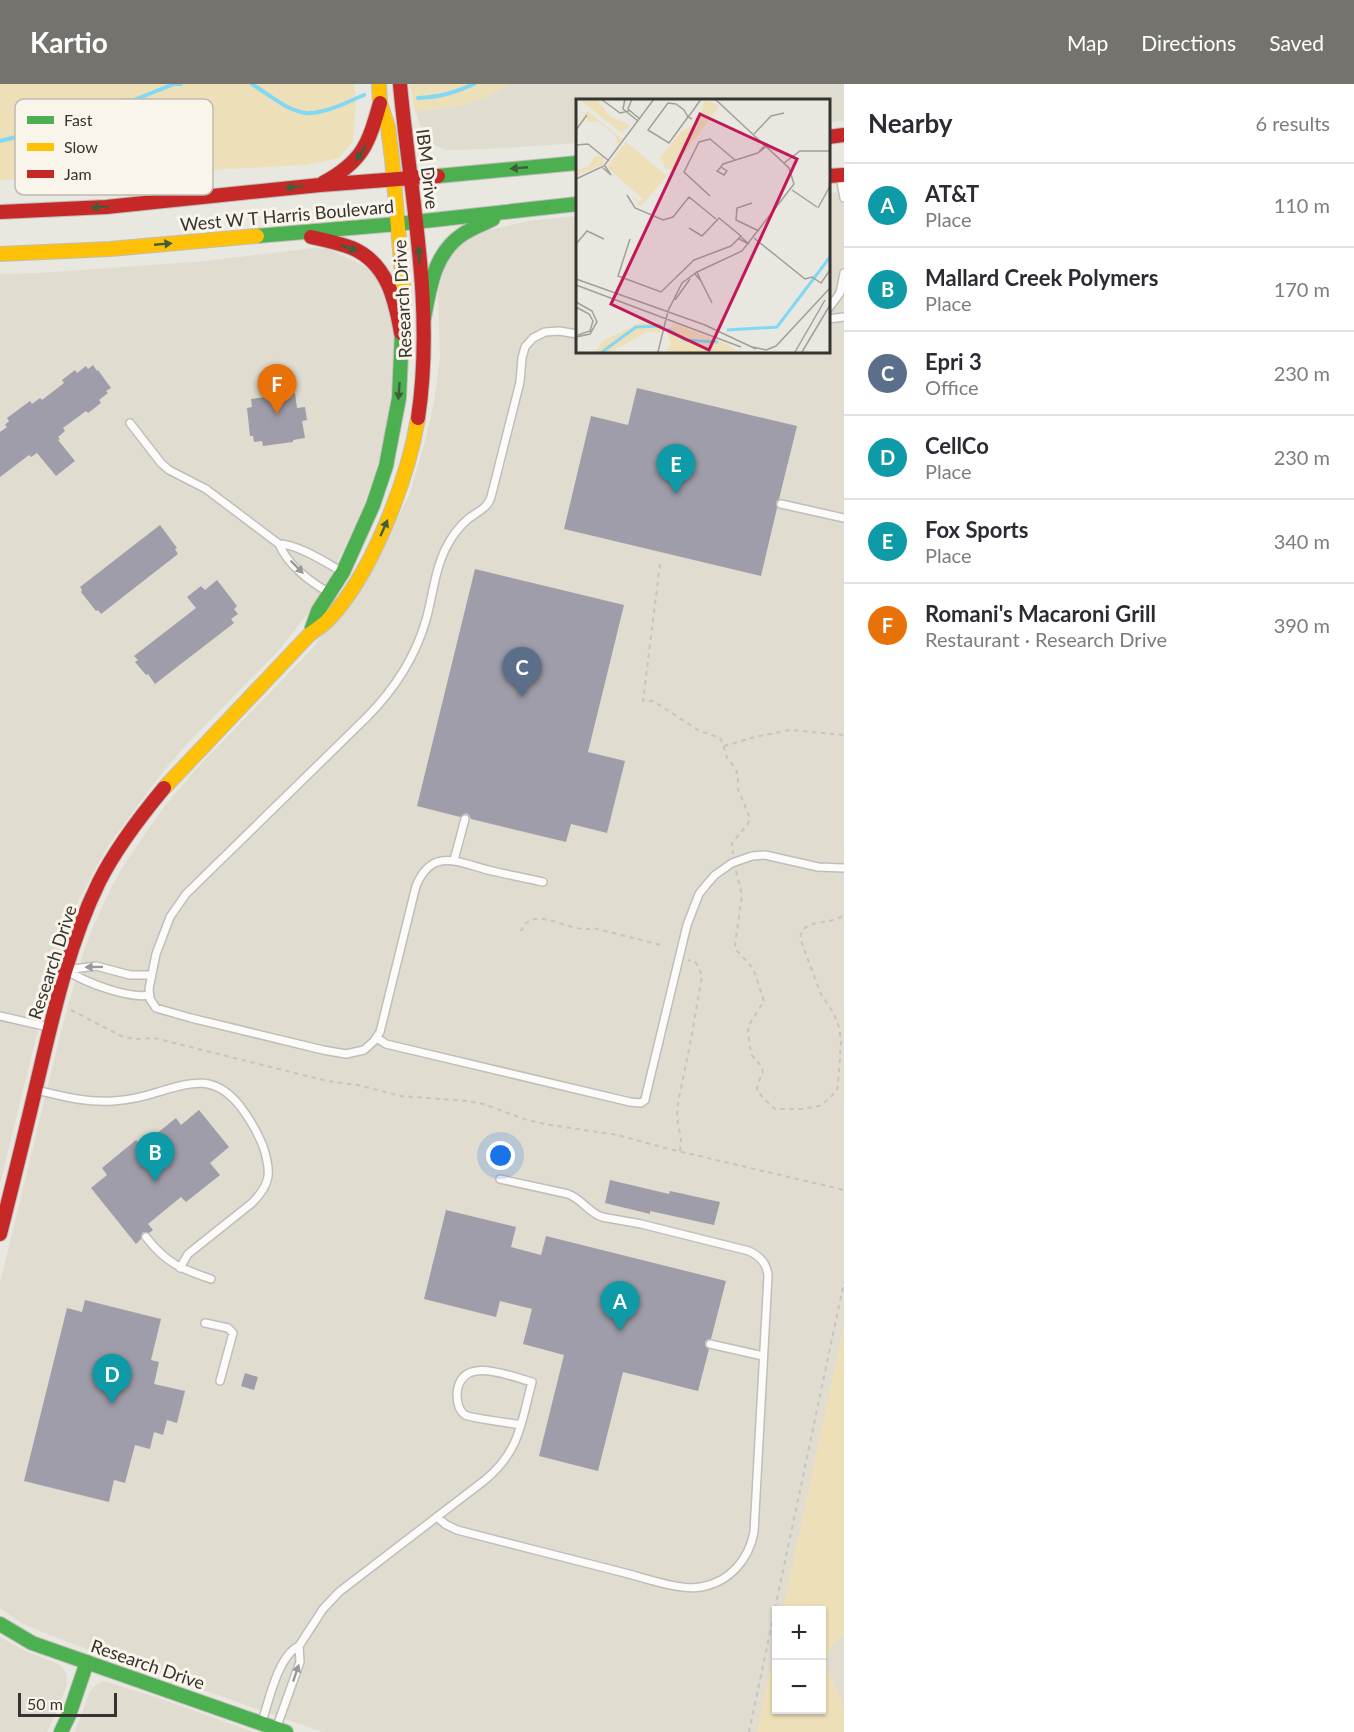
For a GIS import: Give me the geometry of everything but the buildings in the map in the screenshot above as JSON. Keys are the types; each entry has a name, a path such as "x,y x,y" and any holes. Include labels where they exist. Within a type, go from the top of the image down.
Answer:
{"street":[{"name":"IBM Drive","path":"379,84 380,103 388,127 397,224"},
{"name":"IBM Drive","path":"400,84 416,222"},
{"path":"320,184 337,176 359,159 367,144 380,103"},
{"path":"829,137 844,135"},
{"name":"West W T Harris Boulevard","path":"0,212 106,207 320,184 394,180 576,163"},
{"name":"West W T Harris Boulevard","path":"0,254 110,249 397,224 576,204"},
{"path":"424,318 435,269 447,246 458,236 510,212"},
{"name":"Research Drive","path":"337,597 357,580 373,553 395,505 407,470 416,428 421,396 424,318 416,222"},
{"name":"Research Drive","path":"0,1234 66,970 77,934 93,895 113,857 136,821 177,772 278,670 312,632 325,623 337,597 343,572 373,505 386,466 399,398 404,296 397,224"},
{"path":"292,233 357,250 370,259 388,282 395,300 401,333"},
{"name":"Research Drive","path":"0,1624 32,1642 281,1730"},
{"path":"61,1732 87,1662"}],"lane":[{"path":"837,175 844,198"},
{"path":"829,308 840,293 844,273"},
{"path":"829,319 844,317"},
{"path":"543,882 490,871 454,860 436,864 423,873 417,884 382,1026 377,1038 364,1050 353,1054 323,1050 161,1010 154,1006 149,995 151,975 165,927 186,894 358,726 391,690 419,640 448,544 461,526 490,502 520,382 525,347 533,338 545,332 559,331 576,334"},
{"path":"130,423 169,470 206,489 279,544 282,551 297,567 318,586 337,597"},
{"path":"781,504 844,518"},
{"path":"279,544 298,549 357,580"},
{"path":"454,860 465,819"},
{"path":"377,1038 386,1044 641,1103 645,1100 691,914 699,894 715,875 745,857 765,855 818,867 844,868"},
{"path":"66,970 101,966 130,975 151,975"},
{"path":"66,970 88,982 129,996 149,995"},
{"path":"0,1016 51,1027"},
{"path":"36,1090 89,1101 114,1101 200,1082 218,1087 233,1098 248,1117 260,1140 269,1169 268,1182 260,1196 188,1254 180,1268"},
{"path":"437,1517 457,1530 652,1580 692,1588 719,1581 736,1569 750,1550 754,1532 768,1276 765,1263 755,1253 641,1224 602,1217 596,1215 577,1197 500,1179"},
{"path":"146,1237 160,1255 180,1268 211,1279"},
{"path":"205,1323 228,1328 233,1333 220,1381"},
{"path":"710,1344 764,1356"},
{"path":"281,1730 300,1662 299,1646 323,1609 339,1592 485,1480 502,1464 513,1449 521,1425 532,1382 478,1370 469,1373 460,1382 458,1403 466,1416 521,1425"},
{"path":"262,1723 284,1660 293,1648 299,1646"}],"path":[{"path":"660,564 643,701 653,701 698,730 720,738 727,758 736,769 738,789 750,818 748,824 732,843 733,853"},
{"path":"724,746 790,730 844,735"},
{"path":"736,870 742,895 735,945 737,951 753,968 764,999 748,1028 750,1047 752,1056 763,1072 757,1086 758,1092 775,1109 802,1109 819,1106 837,1090 841,1041 839,1027 831,1008 820,992 800,938 801,933 808,927 838,920 844,914"},
{"path":"520,930 526,923 536,919 549,920 587,931 593,928 661,945"},
{"path":"679,958 695,962 702,976 678,1103 680,1152"},
{"path":"56,1005 76,1011 100,1026 134,1039 154,1038 327,1081 347,1083 401,1096 483,1104 527,1120 618,1135 680,1152 844,1190"},
{"path":"749,1732 844,1282"}],"shaded area":[{"path":"0,84 354,84 356,101 353,141 339,158 306,165 213,170 213,99 15,99 15,179 0,180"},
{"path":"410,84 511,84 484,98 459,106 415,111"},
{"path":"511,84 844,84 844,121 829,122 829,99 576,99 576,143 446,150 433,144 422,131 415,111 460,106 484,98"},
{"path":"844,192 844,1732 323,1732 70,1643 23,1624 0,1608 0,1283 63,1024 84,950 122,868 164,807 196,769 311,650 350,598 401,512 410,493 434,402 440,358 438,291 448,255 478,233 528,221 576,216 576,352 829,352 829,193"},
{"path":"313,248 328,249 373,270 396,328 388,422 375,473 362,509 322,595 280,649 185,746 161,774 110,843 93,872 68,923 48,989 0,1184 0,274 206,261"},
{"path":"844,1325 844,1633 829,1652 827,1668 843,1704 844,1732 757,1732 772,1661 772,1714 826,1714 826,1606 784,1606"},
{"path":"0,1637 25,1651 56,1663 66,1673 66,1687 47,1732 0,1732"},
{"path":"104,1681 254,1732 75,1732 90,1691"}],"waterway":[{"path":"136,99 174,84 181,84"},
{"path":"252,84 280,103 304,113 324,111 364,95"},
{"path":"418,98 447,94 474,84"},
{"path":"0,141 15,137"}],"traffic: fast":[{"path":"438,176 576,163"},
{"path":"257,236 397,224 576,204"},
{"path":"424,318 439,261 453,242 463,234 493,219"},
{"path":"312,628 318,611 343,572 373,505 386,466 399,398 403,309"},
{"path":"0,1624 32,1643 286,1732"},
{"path":"61,1732 87,1662"}],"traffic: slow":[{"path":"379,84 380,103 388,127 392,159 404,296 403,309"},
{"path":"0,254 110,249 257,236"},
{"path":"164,788 343,602 372,554 385,526 406,469 418,418"}],"traffic: jam":[{"path":"400,84 422,293 423,376 418,418"},
{"path":"323,183 347,167 362,150 372,130 380,103"},
{"path":"829,137 844,135"},
{"path":"829,176 844,175"},
{"path":"0,212 106,207 320,185 438,176"},
{"path":"311,237 352,248 374,263 392,295 401,333"},
{"path":"0,1234 58,998 80,927 99,882 120,845 164,788"}],"place":[{"name":"Romani's Macaroni Grill","path":"277,414"},
{"name":"Fox Sports","path":"676,494"},
{"name":"Epri 3","path":"522,697"},
{"name":"Mallard Creek Polymers","path":"155,1182"},
{"name":"AT&T","path":"620,1331"},
{"name":"CellCo","path":"112,1404"}]}
